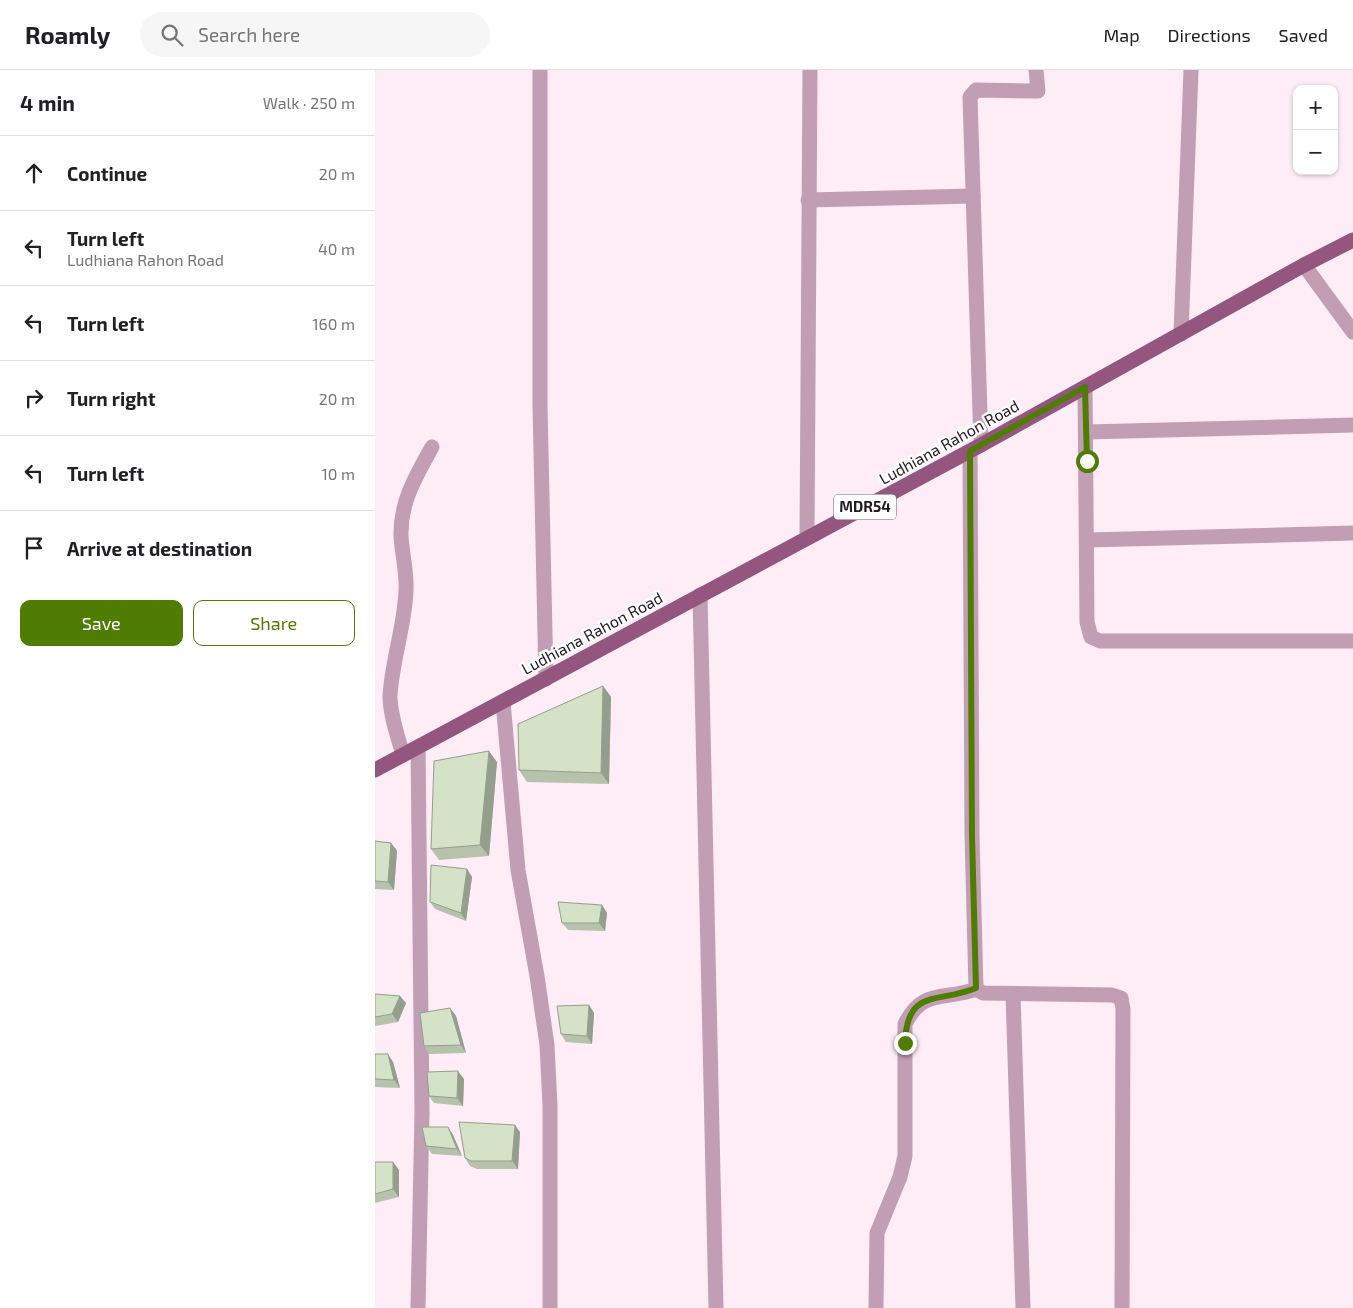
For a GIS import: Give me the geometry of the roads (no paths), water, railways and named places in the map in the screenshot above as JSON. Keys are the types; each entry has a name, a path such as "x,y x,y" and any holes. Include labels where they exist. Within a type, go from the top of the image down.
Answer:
{"main road":[{"name":"Ludhiana Rahon Road","path":"375,770 975,448 1304,265 1353,240"}],"street":[{"path":"540,70 540,406 546,679"},
{"path":"807,538 810,70"},
{"path":"976,988 972,836 975,448 971,92 976,90 1038,91 1037,70"},
{"path":"1181,334 1191,70"},
{"path":"808,200 973,196"},
{"path":"1304,265 1353,332"},
{"path":"1085,387 1088,540 1087,622 1091,637 1100,641 1353,641"},
{"path":"1087,432 1259,429 1353,425"},
{"path":"403,755 395,728 390,698 394,661 407,590 401,537 402,516 407,493 432,447"},
{"path":"1088,540 1353,534"},
{"path":"700,595 716,1308"},
{"path":"503,702 518,870 547,1045 551,1106 550,1308"},
{"path":"418,747 421,1092 419,1308"},
{"path":"976,988 983,993 1112,995 1121,998 1123,1009 1122,1308"},
{"path":"876,1308 877,1233 900,1177 905,1156 905,1024 913,1009 927,999 963,994 976,988"},
{"path":"1013,994 1023,1308"}]}
